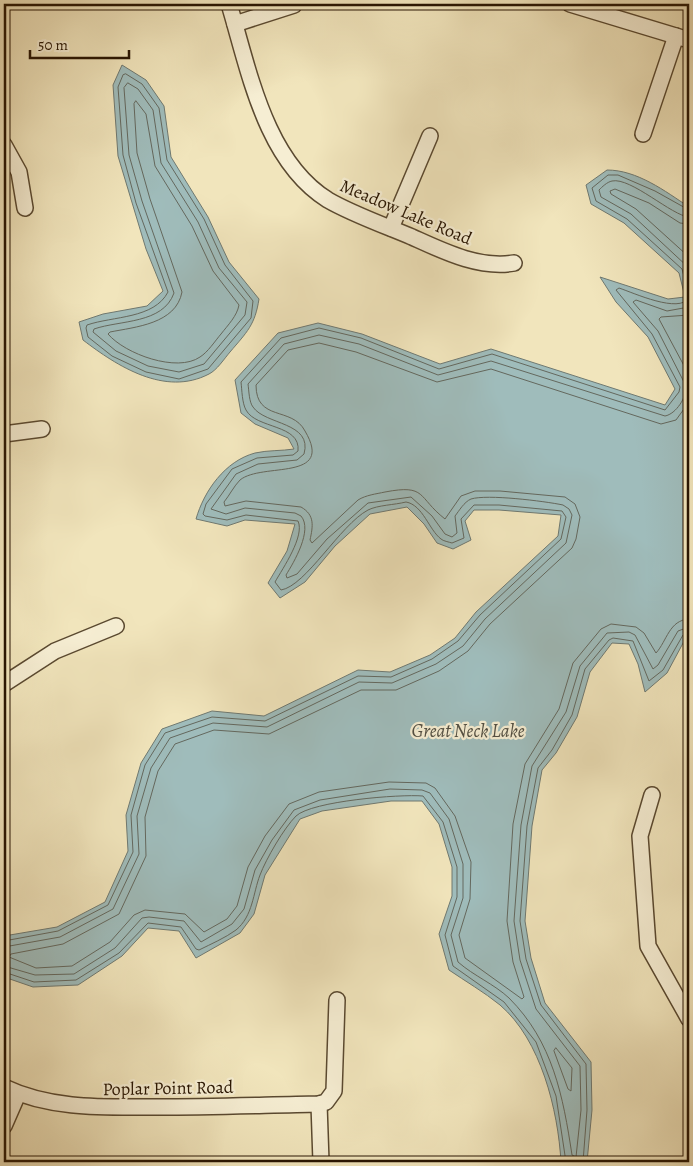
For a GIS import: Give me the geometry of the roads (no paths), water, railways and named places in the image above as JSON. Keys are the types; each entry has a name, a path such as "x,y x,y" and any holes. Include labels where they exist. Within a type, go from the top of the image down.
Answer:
{"street":[{"name":"Meadow Lake Road","path":"229,4 266,124 292,166 328,200 476,262 492,265 514,263"},
{"path":"570,4 683,38 643,134"},
{"path":"235,24 294,5"},
{"path":"391,228 430,136"},
{"path":"4,145 19,172 25,208"},
{"path":"4,434 42,429"},
{"path":"4,684 55,651 116,626"},
{"path":"652,795 640,836 648,946 689,1019"},
{"path":"321,1162 319,1104 326,1102 334,1091 337,1000"},
{"name":"Poplar Point Road","path":"4,1087 18,1094 47,1102 92,1107 319,1104"},
{"path":"4,1126 18,1094"}],"water":[{"path":"122,65 146,80 164,106 171,157 208,217 229,262 259,299 253,322 241,339 215,370 192,380 176,382 159,380 126,368 83,340 79,322 103,314 147,306 163,291 146,249 118,156 113,85"},
{"name":"Great Neck Lake","path":"607,170 640,177 689,207 689,632 667,673 645,692 638,664 629,644 612,643 590,672 577,717 556,753 542,770 532,826 525,921 531,958 545,1003 591,1062 592,1110 587,1162 561,1162 556,1120 545,1077 537,1056 514,1020 494,1000 449,970 439,934 452,896 452,867 439,824 422,801 391,801 322,811 300,819 265,875 254,914 240,933 196,958 179,931 148,928 122,956 78,985 33,987 4,977 4,936 57,927 105,902 128,851 126,815 141,763 162,729 212,711 264,716 358,670 390,672 430,655 455,638 476,612 558,536 561,515 474,510 465,521 471,540 453,549 437,543 424,524 407,507 370,514 335,546 305,582 280,598 268,583 287,551 295,524 245,520 227,526 196,519 210,488 217,478 234,463 255,453 294,449 288,438 255,424 241,413 235,380 278,333 318,323 362,334 440,364 491,349 665,405 675,389 648,337 616,302 600,277 668,299 685,297 679,273 624,223 591,204 586,185"}]}
